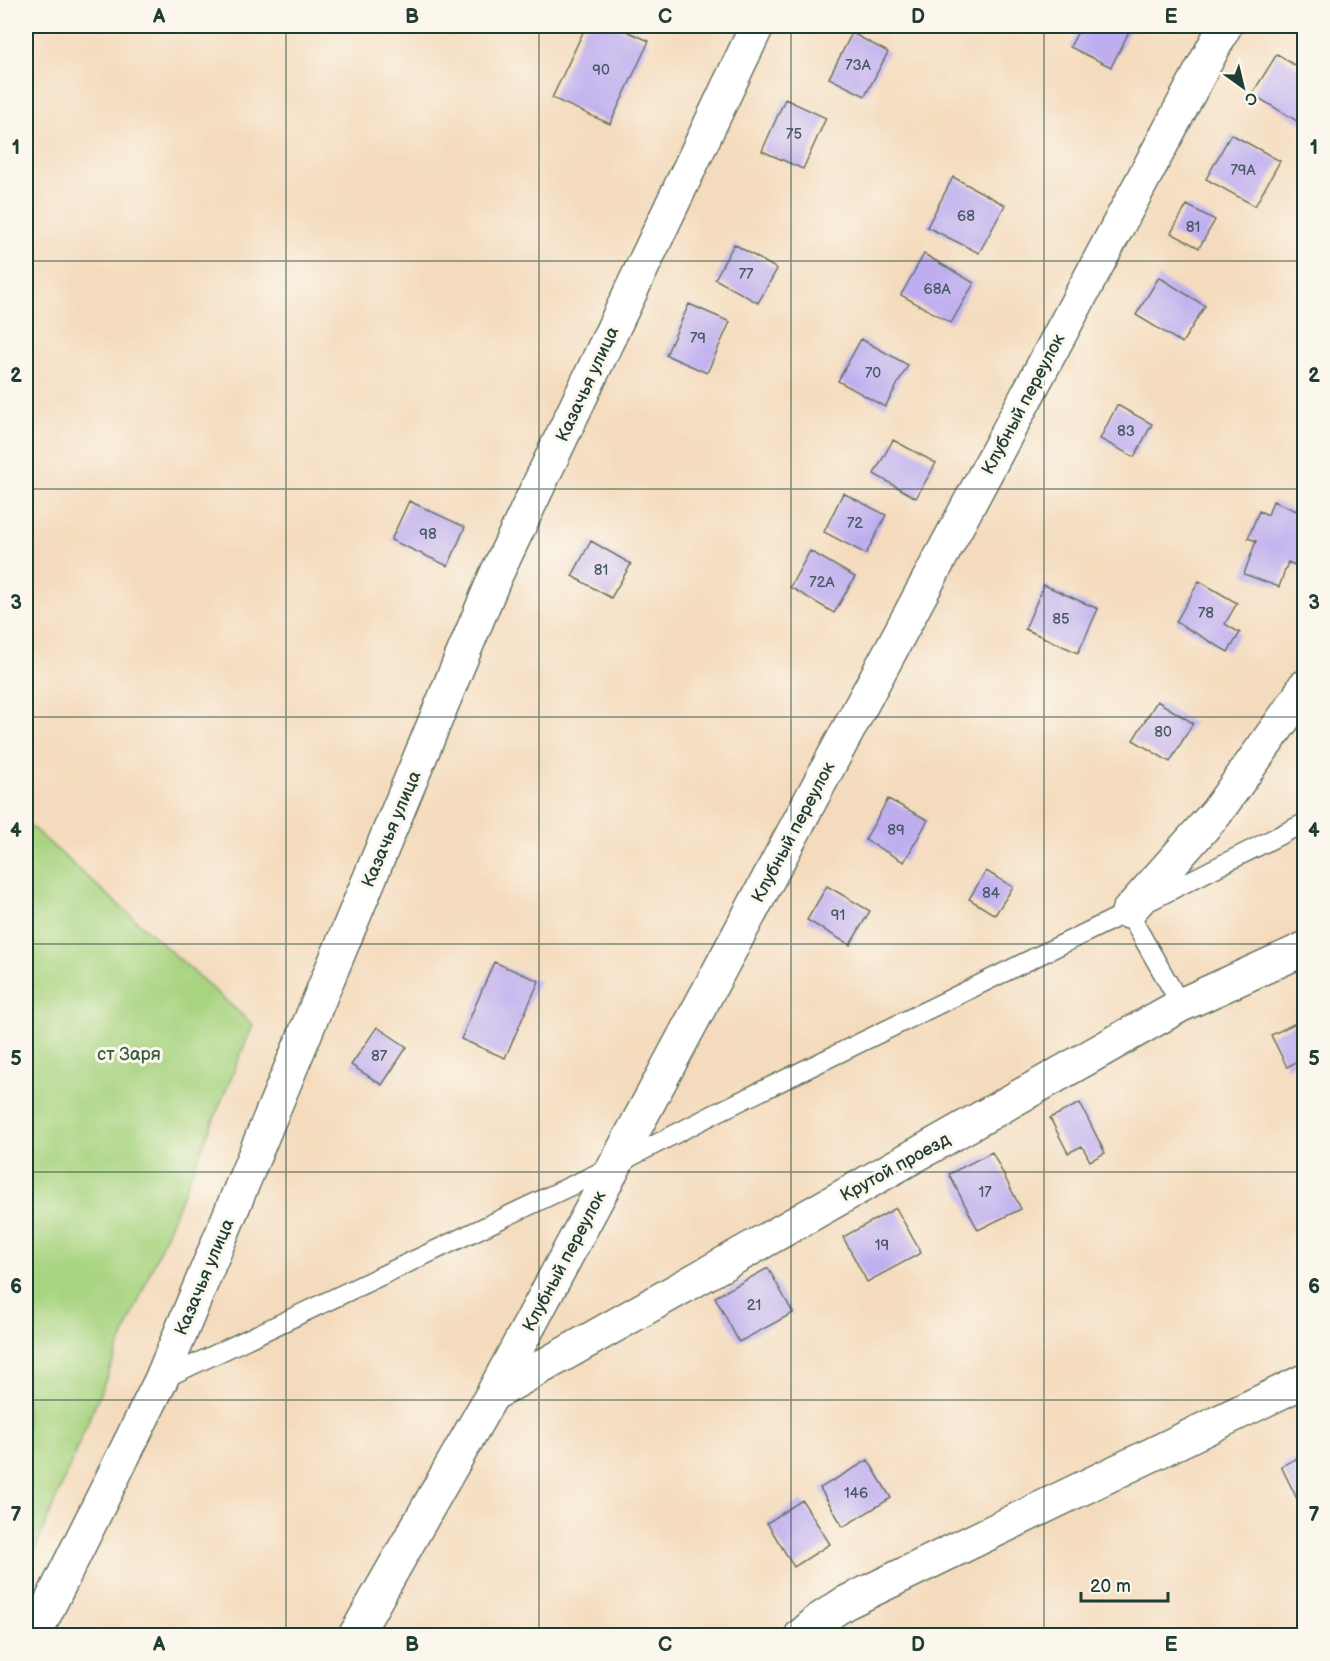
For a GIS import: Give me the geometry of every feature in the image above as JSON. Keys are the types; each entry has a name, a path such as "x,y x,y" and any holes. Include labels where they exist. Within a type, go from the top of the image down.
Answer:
{"street":[{"name":"Казачья улица","path":"34,1635 161,1380 495,577 757,26"},
{"name":"Клубный переулок","path":"355,1635 492,1395 1225,26"},
{"path":"1128,912 1216,813 1305,687"},
{"name":"Крутой проезд","path":"492,1395 1181,1005 1305,949"},
{"path":"801,1635 845,1603 1305,1381"}],"lane":[{"path":"161,1380 615,1165 1305,823"},
{"path":"1128,912 1181,1005"}],"green space":[{"name":"ст Заря","path":"26,822 253,1025 26,1571"}],"building":[{"path":"586,26 615,26 649,41 610,124 552,98"},
{"path":"1081,26 1132,26 1111,67 1070,47"},
{"path":"852,33 888,52 865,96 829,78"},
{"path":"1277,54 1304,71 1304,119 1302,124 1252,94"},
{"path":"785,99 826,118 803,169 762,151"},
{"path":"1231,134 1280,161 1255,206 1206,179"},
{"path":"953,177 1005,205 979,253 927,227"},
{"path":"1187,205 1215,220 1199,248 1171,233"},
{"path":"734,244 777,269 758,303 715,279"},
{"path":"924,254 974,283 951,323 901,295"},
{"path":"1159,277 1205,306 1182,343 1136,315"},
{"path":"689,304 730,322 707,373 666,355"},
{"path":"861,339 908,365 885,407 838,381"},
{"path":"1117,405 1152,424 1134,457 1100,439"},
{"path":"893,440 936,463 916,498 874,474"},
{"path":"843,493 886,515 866,554 824,532"},
{"path":"409,501 465,527 448,566 391,540"},
{"path":"1273,501 1304,514 1304,555 1300,567 1288,562 1279,587 1244,574 1256,541 1248,538 1259,511 1268,515"},
{"path":"591,541 631,564 611,598 572,576"},
{"path":"810,551 855,577 834,613 790,587"},
{"path":"1199,581 1237,603 1225,624 1240,633 1228,652 1176,622"},
{"path":"1044,585 1098,609 1078,653 1025,629"},
{"path":"1157,701 1193,723 1170,762 1133,740"},
{"path":"888,799 928,820 904,862 865,840"},
{"path":"986,871 1013,887 995,915 969,899"},
{"path":"827,886 870,911 850,945 807,920"},
{"path":"494,962 539,981 505,1058 461,1039"},
{"path":"1304,1019 1304,1058 1287,1067 1271,1035"},
{"path":"377,1027 407,1047 382,1085 351,1065"},
{"path":"1080,1103 1105,1153 1090,1161 1082,1146 1068,1153 1050,1118"},
{"path":"992,1152 1021,1209 978,1230 949,1174"},
{"path":"896,1208 921,1253 867,1282 843,1237"},
{"path":"768,1268 793,1313 739,1342 715,1297"},
{"path":"1304,1455 1304,1510 1303,1511 1281,1466"},
{"path":"868,1460 891,1498 843,1527 820,1488"},
{"path":"802,1500 830,1544 794,1567 767,1523"}],"waterway":[{"path":"1293,1636 1304,1629"}]}
